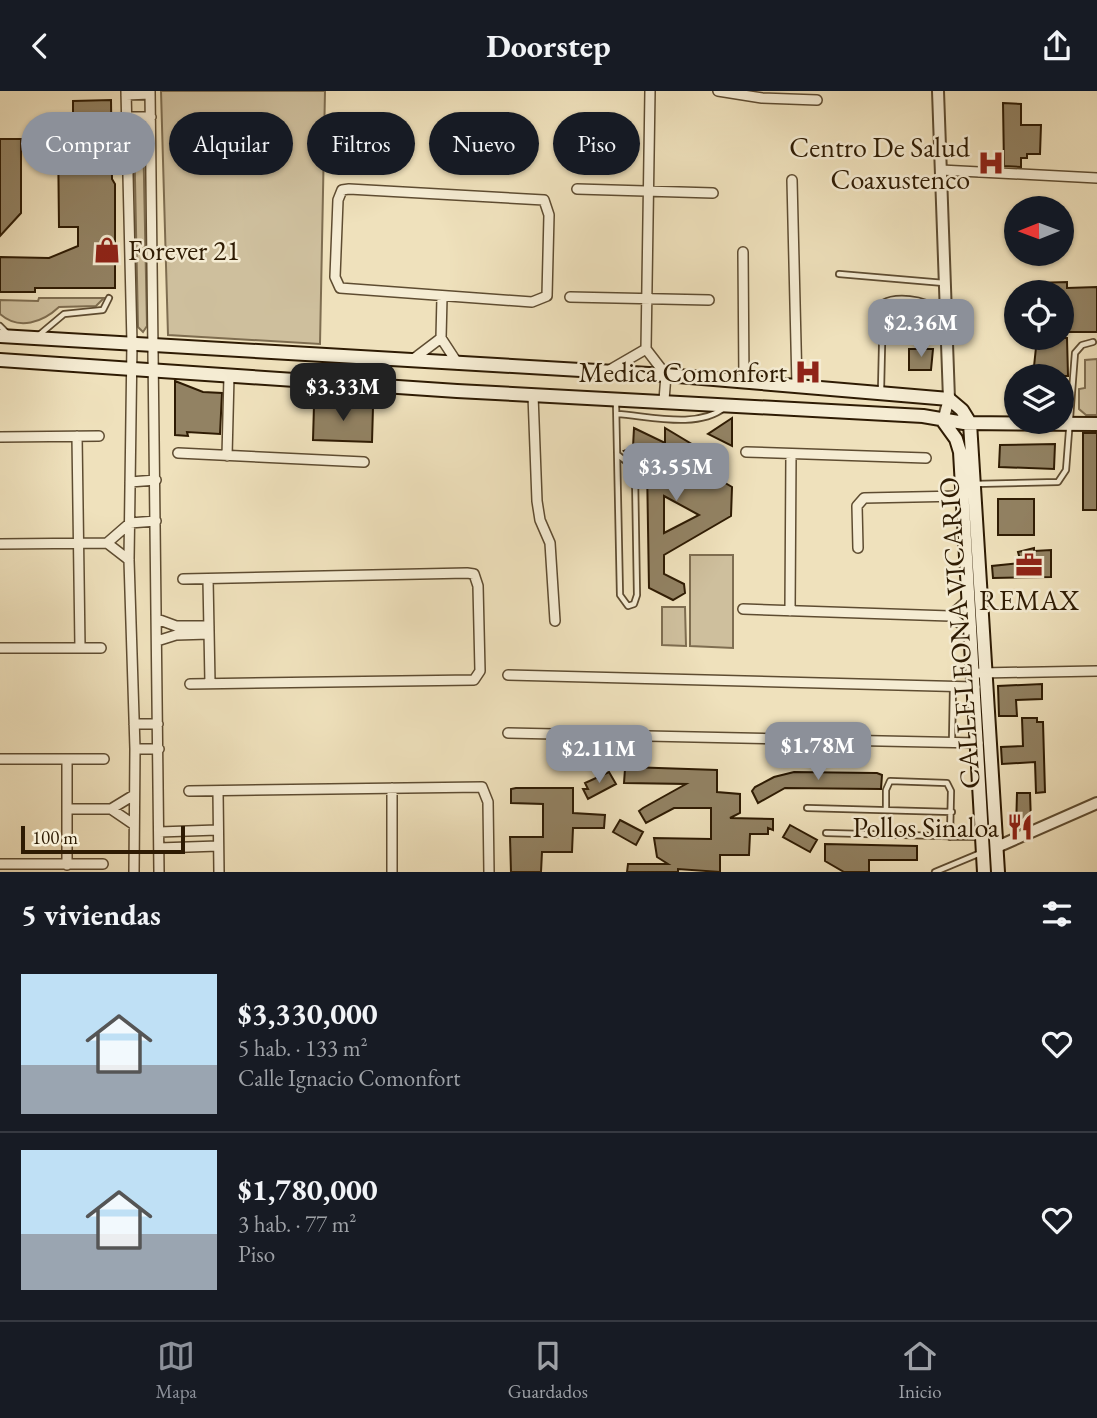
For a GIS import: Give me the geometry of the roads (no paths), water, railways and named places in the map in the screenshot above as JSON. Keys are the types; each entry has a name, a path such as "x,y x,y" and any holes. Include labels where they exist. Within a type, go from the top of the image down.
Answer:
{"main road":[{"path":"5,336 666,375 881,391 949,398 962,410 970,423"},
{"path":"0,360 533,395 923,416 943,421 1004,423"},
{"name":"CALLE LEONA VICARIO","path":"943,421 956,439 960,452 962,496 973,571 998,872"},
{"name":"CALLE LEONA VICARIO","path":"970,423 973,571 969,599 970,631 981,673 975,687 984,872"},
{"path":"1074,424 1097,425"}],"street":[{"path":"650,91 646,349 666,375 664,400"},
{"path":"718,91 762,98 817,100"},
{"path":"938,91 949,398 943,421"},
{"path":"126,112 126,93 150,93 151,112"},
{"path":"941,170 1097,177"},
{"path":"128,175 132,344 130,560 135,749 134,872"},
{"path":"152,175 159,872"},
{"path":"792,180 797,384"},
{"path":"578,189 713,193"},
{"path":"342,190 544,200 549,215 547,296 532,302 442,297 347,290 336,285 338,200 342,190"},
{"path":"743,252 744,381"},
{"path":"442,297 441,338 458,364"},
{"path":"570,297 709,300"},
{"path":"412,361 441,338"},
{"path":"606,372 646,349"},
{"path":"227,456 229,376"},
{"path":"533,395 537,501 540,520 550,543 555,621"},
{"path":"78,436 80,647"},
{"path":"0,437 99,436"},
{"path":"746,452 926,458"},
{"path":"178,453 364,462"},
{"path":"790,611 791,454"},
{"path":"130,482 156,480"},
{"path":"858,548 857,506 864,498 962,496"},
{"path":"107,543 130,523 156,521"},
{"path":"0,544 107,543 130,560"},
{"path":"183,579 474,574 478,586 480,659 478,677 468,682 190,684"},
{"path":"208,579 210,683"},
{"path":"950,616 969,599"},
{"path":"743,609 950,616 970,631"},
{"path":"157,619 176,631"},
{"path":"157,641 176,631 209,630"},
{"path":"0,648 101,647"},
{"path":"981,673 1097,671"},
{"path":"508,675 975,687"},
{"path":"134,724 158,724"},
{"path":"508,733 978,743"},
{"path":"135,749 159,749"},
{"path":"0,759 104,759"},
{"path":"67,759 67,865"},
{"path":"189,792 482,787 488,802 489,872"},
{"path":"392,788 392,872"},
{"path":"218,792 219,872"},
{"path":"68,809 111,809 134,795"},
{"path":"997,847 1097,803"},
{"path":"111,809 133,824"},
{"path":"159,832 217,830"},
{"path":"159,848 218,846"},
{"path":"0,864 103,864"}],"lane":[{"path":"839,274 945,283"},
{"path":"36,338 64,314 103,310 109,298"},
{"path":"881,329 930,328 934,322 934,310 922,301 885,301 882,306 881,329 881,391"},
{"path":"0,326 5,336"},
{"path":"1074,371 1075,353 1082,345 1093,342"},
{"path":"616,398 620,595 628,605 634,604 637,595 635,475 632,466 618,455"},
{"path":"617,414 700,419 714,416 729,404"},
{"path":"973,484 1058,482 1066,470 1070,434"},
{"path":"953,687 953,742"},
{"path":"886,810 886,790 890,781 940,782 950,786 950,837"},
{"path":"807,808 951,812"},
{"path":"825,833 983,837"},
{"path":"935,872 984,852"}],"place":[{"name":"Centro De Salud Coaxustenco","path":"991,163"},
{"name":"Forever 21","path":"107,250"},
{"name":"Medica Comonfort","path":"808,372"},
{"name":"REMAX","path":"1029,565"},
{"name":"Pollos Sinaloa","path":"1020,827"}]}
